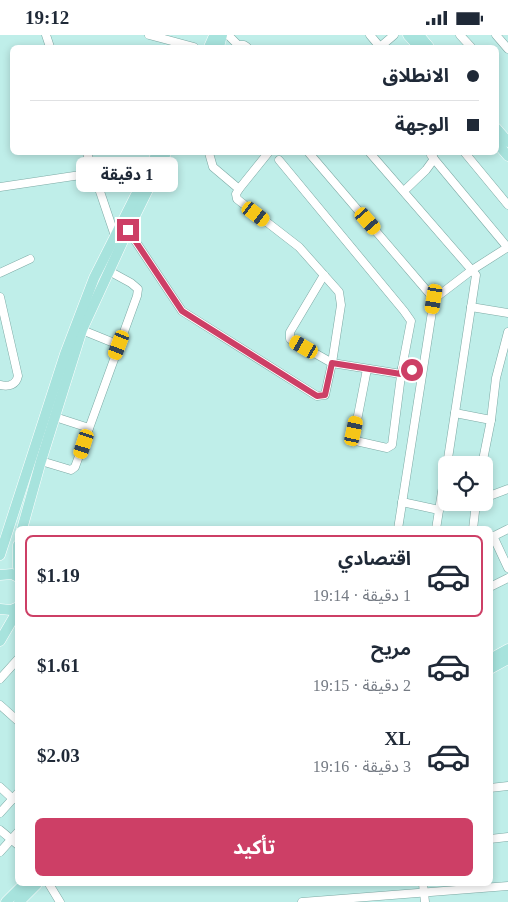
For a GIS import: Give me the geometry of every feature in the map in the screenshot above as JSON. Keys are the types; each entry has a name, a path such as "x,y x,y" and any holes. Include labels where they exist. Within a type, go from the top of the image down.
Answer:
{"main road":[{"path":"210,45 213,38 217,35"},
{"path":"408,35 416,45"},
{"path":"419,35 427,45"},
{"path":"499,132 508,142"},
{"path":"499,145 508,156"},
{"path":"0,555 65,354 94,278 156,155"},
{"path":"23,526 54,417 82,330 165,155"},
{"path":"1,573 15,576"},
{"path":"0,609 15,609"},
{"path":"0,641 15,614"},
{"path":"493,657 508,649"},
{"path":"493,667 508,659"},
{"path":"6,902 22,886"},
{"path":"19,902 35,886"}],"street":[{"path":"149,35 186,45"},
{"path":"228,35 236,45"},
{"path":"370,35 378,45"},
{"path":"382,45 394,35"},
{"path":"460,35 469,45"},
{"path":"496,35 506,47"},
{"path":"88,155 115,236"},
{"path":"210,155 213,167 239,189"},
{"path":"128,230 182,311 317,396 325,395 341,305 339,293 299,247 237,199 236,194 239,189 266,155"},
{"path":"312,155 434,299"},
{"path":"372,155 476,275 448,456"},
{"path":"398,526 434,299 472,270 508,247 432,155 426,170 404,191"},
{"path":"467,155 508,205"},
{"path":"279,160 411,321 401,371 392,445 387,448 356,441 354,437 368,369"},
{"path":"0,187 94,173"},
{"path":"0,273 30,259"},
{"path":"41,461 70,471 78,460 137,296 138,289 109,271"},
{"path":"324,275 290,339 332,363 368,369 422,372"},
{"path":"0,297 18,376 17,382 12,385 0,385"},
{"path":"471,307 508,313"},
{"path":"82,330 119,345"},
{"path":"484,456 496,378 508,332"},
{"path":"455,413 490,420"},
{"path":"54,417 89,428"},
{"path":"493,495 508,489"},
{"path":"402,503 438,511"},
{"path":"436,526 439,511"},
{"path":"473,526 475,511"},
{"path":"493,536 508,529"},
{"path":"493,541 508,569"},
{"path":"493,586 508,578"},
{"path":"0,679 15,662"},
{"path":"0,705 15,718"},
{"path":"493,788 508,786"},
{"path":"0,787 15,796 0,813"},
{"path":"0,830 15,842"},
{"path":"0,851 15,835"},
{"path":"493,839 508,837"},
{"path":"50,886 60,902"},
{"path":"302,902 423,888 508,886"},
{"path":"423,888 424,902"}],"route":[{"path":"128,230 182,311 317,396 325,395 332,363 401,374 402,368 412,370"}]}
